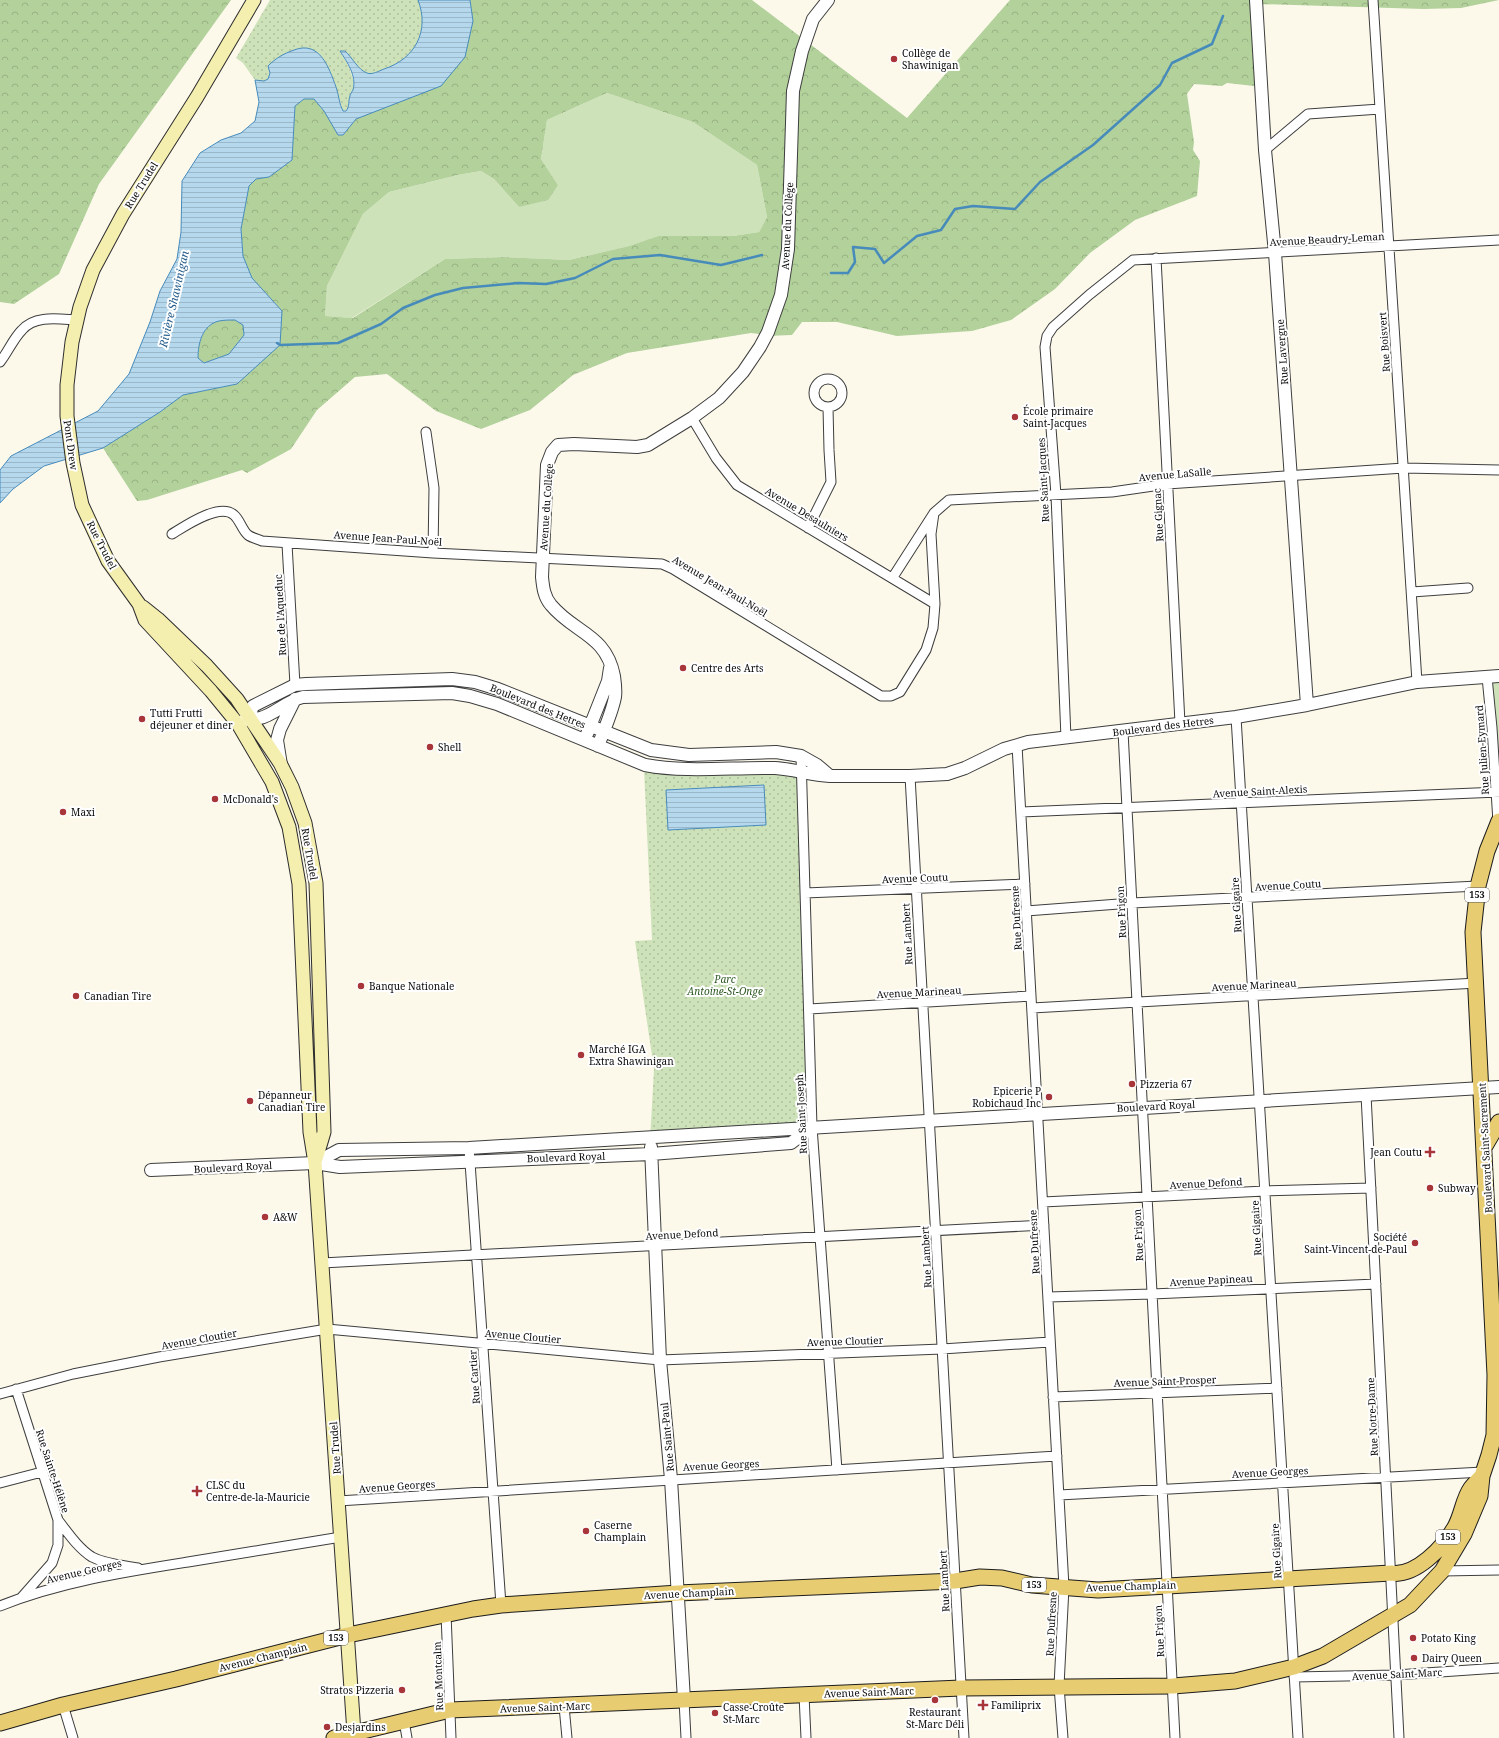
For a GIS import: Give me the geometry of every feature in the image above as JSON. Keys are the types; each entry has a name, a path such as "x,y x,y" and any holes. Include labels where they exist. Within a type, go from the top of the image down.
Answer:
{"main road":[{"name":"Rue Trudel","path":"67,385 70,350 76,320 90,279 112,234 197,97 254,0"},
{"name":"Pont Drew","path":"67,385 69,439 82,505"},
{"name":"Rue Trudel","path":"82,505 108,561 139,604 158,619 207,666 237,699 244,720 272,782 289,827 300,884 310,1132 315,1163 354,1733"},
{"name":"Rue Trudel","path":"244,720 281,765 292,787 305,823 316,883 324,1132 315,1163"},
{"name":"Boulevard Saint-Sacrement","path":"1391,1573 1399,1574 1421,1565 1441,1546 1455,1527 1471,1488 1482,1474 1490,1455 1494,1434 1496,1393 1477,983 1473,932 1478,886 1487,851 1499,822"},
{"path":"1484,1147 1499,1122"},
{"name":"Boulevard Saint-Sacrement","path":"1393,1615 1410,1605 1442,1571 1464,1534 1480,1496 1482,1474"},
{"name":"Avenue Champlain","path":"0,1723 63,1705 176,1680 348,1635 446,1614 501,1605 678,1593 955,1580 980,1577 1002,1578 1032,1585 1064,1586 1098,1590 1391,1573"},
{"name":"Avenue Saint-Marc","path":"334,1738 450,1710 961,1688 1173,1686 1235,1681 1294,1672 1393,1615"}],"street":[{"name":"Avenue du Collège","path":"598,746 615,697 616,686 611,663 607,654 600,646 550,605 543,592 543,559 548,465 552,452 558,445 574,444 637,447 648,446 692,418 719,398 743,372 768,332 781,295 788,249 792,92 802,51 813,19 828,0"},
{"name":"Rue Lavergne","path":"1256,0 1265,150 1275,253 1307,705"},
{"name":"Rue Boisvert","path":"1373,0 1418,682"},
{"path":"1265,150 1308,114 1380,109"},
{"name":"Avenue Beaudry-Leman","path":"1156,258 1275,253 1499,240"},
{"name":"Rue Gignac","path":"1156,258 1180,723"},
{"name":"Rue Saint-Jacques","path":"1066,738 1056,495 1045,347 1046,336 1053,327 1089,295 1133,260 1156,258"},
{"path":"0,362 18,335 32,323 50,319 76,320"},
{"path":"808,528 832,482 829,450 828,407"},
{"name":"Avenue Desaulniers","path":"692,418 716,458 737,486 935,604"},
{"path":"426,432 434,488 433,553"},
{"name":"Avenue LaSalle","path":"892,577 934,513 949,500 1112,492 1167,484 1404,468 1499,470"},
{"name":"Avenue Jean-Paul-Noël","path":"172,534 192,521 220,510 228,511 235,515 248,534 262,541 287,544 340,546 433,553 662,564 881,696 891,696 900,692 926,650 933,628 935,604 931,534 934,513"},
{"name":"Rue de l'Aqueduc","path":"287,544 295,685"},
{"path":"1412,592 1468,588"},
{"path":"584,740 608,681 611,663"},
{"name":"Boulevard des Hetres","path":"244,720 260,718 295,699 303,697 452,693 470,696 497,704 645,765 666,769 774,768 830,776 910,776 947,774 966,768 1017,745 1028,742 1236,717 1307,705 1418,682 1493,676"},
{"name":"Rue Julien-Eymard","path":"1493,676 1492,728 1498,792 1499,822"},
{"name":"Boulevard des Hetres","path":"244,720 252,706 295,685 452,679 475,682 498,689 651,750 690,755 776,752 801,756 817,765 830,776"},
{"path":"281,765 277,740 278,735 295,699"},
{"name":"Rue Gigaire","path":"1236,717 1298,1738"},
{"name":"Rue Frigon","path":"1122,731 1176,1738"},
{"name":"Rue Dufresne","path":"1017,745 1064,1586 1060,1686 1063,1738"},
{"name":"Rue Saint-Joseph","path":"801,756 812,1127 837,1470"},
{"name":"Rue Lambert","path":"910,776 964,1738"},
{"name":"Avenue Saint-Alexis","path":"1021,812 1498,792"},
{"name":"Avenue Coutu","path":"805,893 1025,884"},
{"name":"Avenue Coutu","path":"1026,911 1132,903 1478,886"},
{"name":"Avenue Marineau","path":"1032,1008 1477,983"},
{"name":"Avenue Marineau","path":"809,1009 1031,996"},
{"name":"Boulevard Royal","path":"315,1163 339,1150 469,1148 1038,1113 1499,1087"},
{"name":"Rue Notre-Dame","path":"1366,1095 1399,1738"},
{"name":"Boulevard Royal","path":"151,1170 315,1163 340,1167 651,1154 791,1143 812,1127"},
{"name":"Rue Saint-Paul","path":"650,1136 660,1360 671,1479 686,1738"},
{"name":"Rue Cartier","path":"469,1148 501,1605"},
{"name":"Avenue Defond","path":"1043,1202 1265,1191 1371,1188"},
{"name":"Avenue Defond","path":"322,1264 1044,1225"},
{"name":"Avenue Papineau","path":"1048,1297 1376,1284"},
{"name":"Avenue Cloutier","path":"0,1394 73,1374 326,1329 660,1360 828,1352 942,1349 1050,1342"},
{"name":"Avenue Saint-Prosper","path":"1053,1397 1277,1388"},
{"name":"Rue Sainte-Hélène","path":"16,1389 58,1520 58,1545 52,1563 22,1597"},
{"name":"Avenue Georges","path":"338,1500 1057,1456"},
{"path":"0,1483 42,1472"},
{"name":"Avenue Georges","path":"1059,1494 1386,1477 1482,1474"},
{"path":"58,1520 76,1544 92,1557 114,1564 143,1569"},
{"name":"Avenue Georges","path":"0,1606 22,1597 83,1581 143,1569 341,1537"},
{"path":"1442,1571 1499,1570"},
{"name":"Rue Montcalm","path":"446,1614 452,1738"},
{"name":"Avenue Saint-Marc","path":"1294,1672 1396,1675 1499,1668"},
{"path":"804,1695 806,1738"},
{"path":"63,1705 73,1738"},
{"path":"564,1706 567,1738"},
{"path":"404,1721 407,1738"}],"green space":[{"path":"0,0 231,0 99,184 59,274 14,304 0,302"},
{"path":"270,0 418,0 422,22 421,33 412,51 395,64 378,72 366,73 340,51 349,67 354,88 350,96 348,109 343,111 331,73 318,53 270,73 268,80 264,81 255,80 243,63 236,58"},
{"path":"470,0 752,0 907,118 1010,0 1499,0 1461,8 1424,9 1258,4 1263,87 1227,83 1222,86 1194,84 1187,94 1194,142 1193,150 1200,161 1197,196 1135,220 1090,253 1055,289 1011,320 972,331 897,336 837,322 802,322 792,335 766,336 751,333 627,353 573,375 530,410 481,429 436,411 387,374 355,377 317,410 291,449 247,473 242,470 147,500 137,501 103,448 160,412 183,395 237,384 282,311 252,278 243,256 241,229 249,186 256,179 269,177 292,160 295,106 304,99 314,99 343,135 356,119 374,111 473,21","holes":["607,93 693,122 757,165 767,217 759,232 733,236 658,236 629,246 569,260 504,257 445,259 353,318 325,316 327,286 363,214 389,192 458,175 481,171 494,179 519,207 548,200 558,185 541,159 547,120"]},
{"path":"607,93 693,122 757,165 767,217 759,232 733,236 658,236 629,246 569,260 504,257 445,259 352,318 325,316 327,286 363,214 389,192 458,175 481,171 494,179 519,207 558,185 541,159 547,120"},
{"path":"235,320 243,325 244,335 229,354 204,363 198,358 200,341 209,326 219,321"},
{"path":"1499,676 1499,792 1487,677"},
{"name":"Parc Antoine-St-Onge","path":"644,769 801,771 812,1127 650,1140 654,1069 635,941 652,940"}],"water":[{"name":"Rivière Shawinigan","path":"418,0 470,0 473,21 465,57 441,86 356,119 343,135 338,135 324,111 314,99 304,99 295,106 292,160 269,177 256,179 249,186 241,229 243,256 252,278 282,311 280,345 237,384 183,395 160,412 103,448 44,466 13,489 0,503 0,470 11,456 98,411 129,374 150,322 160,291 177,259 181,232 182,181 200,153 221,140 241,133 255,121 259,102 255,80 264,81 268,79 270,73 268,66 283,55 303,48 311,49 317,52 326,64 336,87 343,111 346,111 350,94 353,90 354,80 351,69 340,51 345,51 361,69 371,74 395,64 412,51 417,42 421,33 421,11","holes":["235,320 243,325 244,335 229,354 204,363 198,358 202,336 213,323"]},
{"path":"764,785 766,825 668,830 666,790"}],"waterway":[{"path":"831,273 848,273 855,262 853,247 875,249 884,263 917,236 941,230 955,209 973,206 1015,209 1040,182 1093,145 1160,85 1172,63 1212,44 1223,16"},
{"path":"277,343 280,345 338,343 381,324 403,308 435,295 463,288 518,283 546,284 575,278 613,259 660,255 721,265 762,255"}],"place":[{"name":"Collège de Shawinigan","path":"894,59"},
{"name":"École primaire Saint-Jacques","path":"1015,417"},
{"name":"Centre des Arts","path":"683,668"},
{"name":"Tutti Frutti déjeuner et diner","path":"142,719"},
{"name":"Shell","path":"430,747"},
{"name":"McDonald's","path":"215,799"},
{"name":"Maxi","path":"63,812"},
{"name":"Banque Nationale","path":"361,986"},
{"name":"Canadian Tire","path":"76,996"},
{"name":"Marché IGA Extra Shawinigan","path":"581,1055"},
{"name":"Pizzeria 67","path":"1132,1084"},
{"name":"Epicerie P Robichaud Inc","path":"1049,1097"},
{"name":"Dépanneur Canadian Tire","path":"250,1101"},
{"name":"Jean Coutu","path":"1430,1152"},
{"name":"Subway","path":"1430,1188"},
{"name":"A&W","path":"265,1217"},
{"name":"Société Saint-Vincent-de-Paul","path":"1415,1243"},
{"name":"CLSC du Centre-de-la-Mauricie","path":"197,1491"},
{"name":"Caserne Champlain","path":"586,1531"},
{"name":"Potato King","path":"1413,1638"},
{"name":"Dairy Queen","path":"1414,1658"},
{"name":"Stratos Pizzeria","path":"402,1690"},
{"name":"Restaurant St-Marc Déli","path":"935,1700"},
{"name":"Familiprix","path":"983,1705"},
{"name":"Casse-Croûte St-Marc","path":"715,1713"},
{"name":"Desjardins","path":"327,1727"}]}
